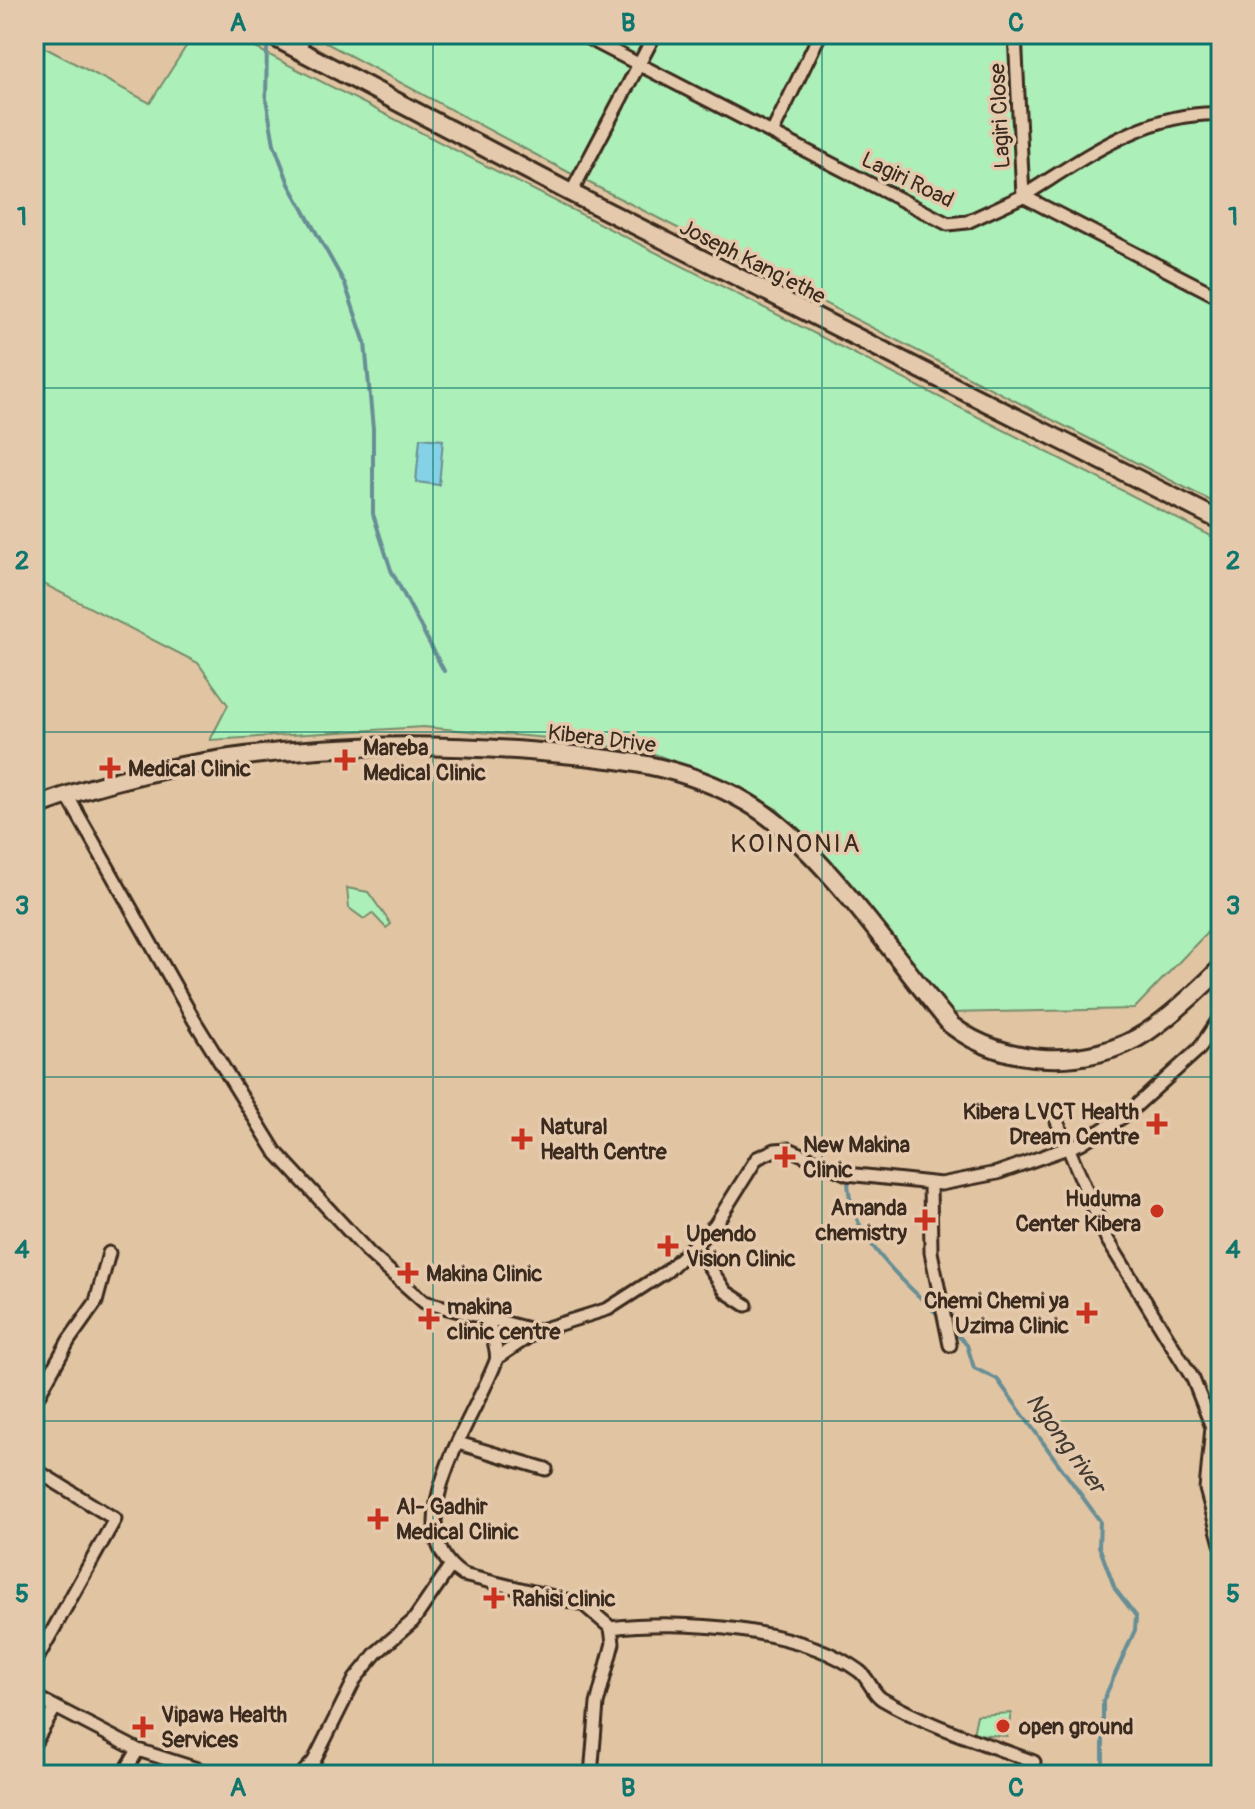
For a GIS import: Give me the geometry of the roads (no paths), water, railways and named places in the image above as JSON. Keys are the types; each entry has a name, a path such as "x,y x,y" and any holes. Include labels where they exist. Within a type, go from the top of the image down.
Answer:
{"street":[{"name":"Joseph Kang'ethe","path":"268,34 571,193 1221,521"},
{"path":"298,51 306,34"},
{"name":"Lagiri Road","path":"580,34 948,224 967,222 1023,196 1135,130 1178,115 1221,114"},
{"path":"571,193 655,34"},
{"path":"772,133 820,34"},
{"name":"Lagiri Close","path":"1015,34 1023,196"},
{"path":"1023,196 1221,298"},
{"name":"Kibera Drive","path":"34,807 143,773 261,754 473,747 639,761 692,775 747,802 779,823 810,853 951,1025 973,1042 1012,1056 1045,1058 1094,1053 1144,1034 1188,1001 1221,968"},
{"path":"67,795 194,1020 275,1151 369,1253 424,1302 537,1331"},
{"path":"591,1775 597,1704 613,1643 611,1628 583,1604 463,1575 450,1567 437,1540 434,1517 458,1443 497,1358 537,1331 608,1309 667,1271 696,1247 715,1225 757,1158 775,1150 794,1151 847,1174 930,1183 997,1173 1070,1148 1127,1114 1199,1049 1221,1016"},
{"path":"1053,1112 1107,1239 1193,1379 1212,1427 1206,1489 1221,1544"},
{"path":"930,1183 931,1252 949,1339"},
{"path":"696,1247 733,1300 746,1305"},
{"path":"34,1403 69,1340 96,1302 109,1253"},
{"path":"488,1319 497,1358"},
{"path":"458,1443 546,1469"},
{"path":"34,1469 115,1519 34,1664"},
{"path":"301,1775 314,1761 355,1679 376,1653 413,1621 450,1567"},
{"path":"611,1628 703,1626 792,1641 860,1672 878,1697 959,1734 1034,1762"},
{"path":"34,1696 138,1750 216,1775"},
{"path":"34,1744 55,1708"},
{"path":"123,1775 138,1750"}],"water":[{"path":"420,438 443,440 439,485 416,482"}],"waterway":[{"path":"267,45 266,99 274,144 289,184 345,284 365,343 373,429 373,514 391,570 444,671"},
{"name":"Ngong river","path":"848,1179 850,1200 867,1238 880,1256 941,1318"},
{"name":"Ngong river","path":"950,1327 967,1345 974,1368 997,1379 1100,1521 1099,1546 1115,1589 1136,1616 1135,1630 1103,1701 1103,1763 1108,1775"}],"place":[{"name":"Mareba Medical Clinic","path":"345,760"},
{"name":"Medical Clinic","path":"110,768"},
{"name":"Kibera LVCT Health Dream Centre","path":"1157,1124"},
{"name":"Natural Health Centre","path":"522,1139"},
{"name":"New Makina Clinic","path":"785,1157"},
{"name":"Huduma Center Kibera","path":"1157,1211"},
{"name":"Amanda chemistry","path":"925,1220"},
{"name":"Upendo Vision Clinic","path":"668,1246"},
{"name":"Makina Clinic","path":"408,1273"},
{"name":"Chemi Chemi ya Uzima Clinic","path":"1087,1313"},
{"name":"makina clinic centre","path":"429,1319"},
{"name":"Al- Gadhir Medical Clinic","path":"378,1519"},
{"name":"Rahisi clinic","path":"494,1598"},
{"name":"open ground","path":"1003,1726"},
{"name":"Vipawa Health Services","path":"143,1727"}],"district":[{"name":"KOINONIA","path":"796,843"}]}
